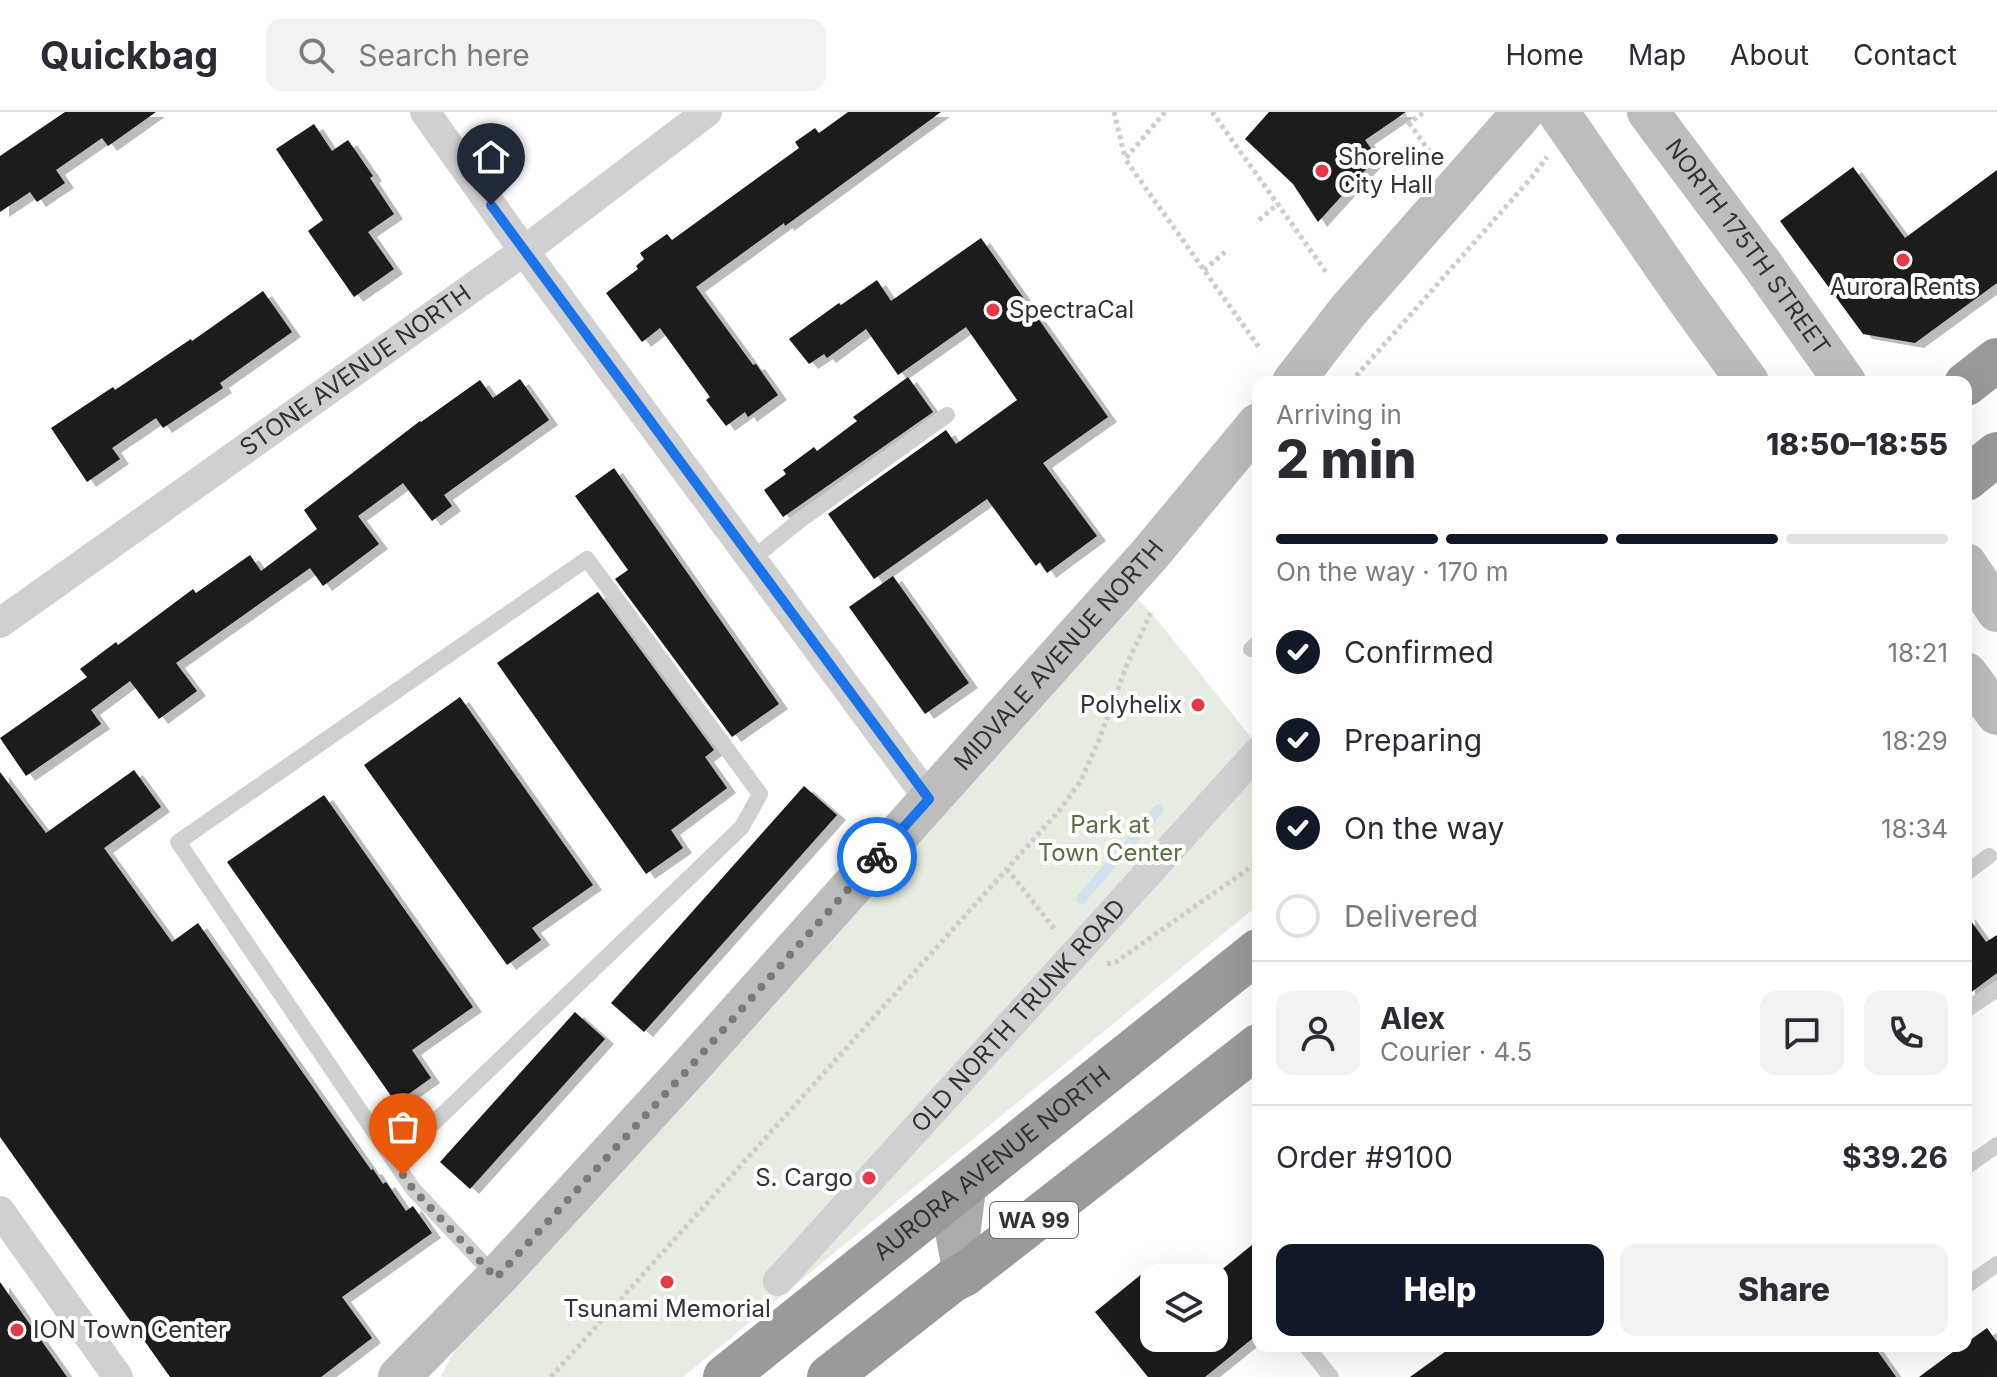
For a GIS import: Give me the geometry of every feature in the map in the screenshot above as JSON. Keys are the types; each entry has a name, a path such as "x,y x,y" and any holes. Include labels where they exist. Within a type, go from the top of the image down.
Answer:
{"highway":[{"path":"1972,379 1997,360"},
{"path":"1972,474 1997,454"},
{"name":"AURORA AVENUE NORTH","path":"725,1377 1252,956"},
{"name":"WA 99","path":"829,1377 1252,1052"}],"main road":[{"path":"964,1188 958,1236 965,1274"}],"street":[{"path":"425,112 929,799"},
{"name":"STONE AVENUE NORTH","path":"0,623 524,251 707,112"},
{"path":"1298,376 1348,311 1523,112"},
{"path":"1558,112 1744,376"},
{"name":"NORTH 175TH STREET","path":"1648,112 1841,376"},
{"name":"MIDVALE AVENUE NORTH","path":"399,1377 496,1278 691,1066 1150,554 1252,431"},
{"path":"1972,573 1997,611"},
{"path":"1972,681 1997,714"},
{"name":"OLD NORTH TRUNK ROAD","path":"778,1281 1252,759"},
{"path":"0,1211 118,1377"}],"lane":[{"path":"751,560 799,521 947,415"},
{"path":"394,1161 742,827 760,794 587,559 178,842 394,1161 413,1189 496,1278"},
{"path":"1972,870 1994,858"},
{"path":"1972,1006 1997,989"},
{"path":"1972,1163 1997,1145"},
{"path":"1972,1282 1997,1264"},
{"path":"1311,1352 1331,1377"}],"path":[{"path":"1114,112 1125,159 1261,350"},
{"path":"1125,159 1165,112"},
{"path":"1212,112 1326,272"},
{"path":"1409,123 1424,112"},
{"path":"1403,114 1429,151"},
{"path":"1356,376 1532,177 1544,159"},
{"path":"1259,220 1278,204"},
{"path":"1204,270 1225,252"},
{"path":"551,1377 1059,811 1080,782 1128,662 1156,603"},
{"path":"1007,869 1075,955 1096,967 1116,962 1252,866"}],"green space":[{"name":"Park at Town Center","path":"1134,595 1252,739 1252,910 683,1377 441,1377 459,1341"}],"building":[{"path":"65,112 156,112 108,146 102,138 56,170 65,183 37,202 30,192 0,212 0,156"},
{"path":"848,112 941,112 696,287 778,395 748,417 745,412 726,426 706,400 710,397 660,328 642,342 606,293 638,269 636,266 644,259 640,253 667,234 672,240 799,148 795,142 815,128 819,133"},
{"name":"Shoreline City Hall","path":"1269,112 1406,112 1365,140 1377,157 1318,222 1293,184 1245,139"},
{"path":"314,124 332,151 348,140 394,214 368,232 394,269 354,297 308,231 323,220 276,149"},
{"name":"Aurora Rents","path":"1853,167 1905,238 1997,170 1997,283 1915,343 1863,334 1780,221"},
{"path":"981,238 1108,417 1043,463 1097,536 1047,573 1040,562 1036,566 987,499 874,579 828,514 946,430 956,444 1017,400 966,327 898,375 866,329 827,358 824,354 809,364 789,339 877,280 891,301"},
{"path":"263,291 292,332 220,383 223,388 163,428 156,418 112,448 120,459 87,482 51,428 192,341"},
{"path":"908,377 933,412 783,517 764,490 786,474 783,470 814,447 817,451 857,421 853,417"},
{"path":"520,379 549,420 444,495 452,506 432,521 403,483 358,516 379,544 323,586 310,568 176,663 197,691 159,719 130,681 91,710 101,724 26,776 0,738 87,677 80,669 193,589 196,593 250,555 261,571 317,529 304,510 420,421 480,380 493,398"},
{"path":"614,468 779,704 732,737 615,579 628,570 575,496"},
{"path":"893,576 969,683 925,714 849,607"},
{"path":"598,592 714,750 705,757 727,788 671,830 683,848 646,874 497,663"},
{"path":"460,697 593,885 532,928 541,940 507,965 364,765"},
{"path":"134,770 161,807 104,848 172,942 198,923 371,1170 383,1184 386,1182 406,1211 413,1206 432,1233 342,1297 372,1338 321,1377 170,1377 0,1137 0,772 46,833"},
{"path":"804,786 837,815 644,1032 611,1003"},
{"path":"324,795 473,1007 412,1050 431,1078 396,1103 227,862"},
{"path":"1972,922 1986,942 1997,935 1997,973 1972,992"},
{"path":"575,1012 605,1039 470,1189 440,1162"},
{"path":"1252,1245 1252,1339 1205,1377 1148,1377 1095,1312 1140,1275 1140,1352 1228,1352 1228,1265"},
{"name":"ION Town Center","path":"0,1282 67,1377 0,1377"},
{"path":"1987,1328 1997,1342 1997,1377 1919,1377 1953,1352 1972,1352 1972,1339"},
{"path":"1445,1352 1878,1352 1896,1377 1410,1377"}],"waterway":[{"path":"1081,899 1159,809"}],"way so far":[{"path":"403,1175 496,1278 877,857"}],"place":[{"name":"Shoreline City Hall","path":"1322,171"},
{"name":"Aurora Rents","path":"1903,260"},
{"name":"SpectraCal","path":"993,310"},
{"name":"Polyhelix","path":"1198,705"},
{"name":"S. Cargo","path":"869,1178"},
{"name":"Tsunami Memorial","path":"667,1282"},
{"name":"ION Town Center","path":"17,1330"}],"route":[{"path":"491,205 929,799 877,857"}]}
